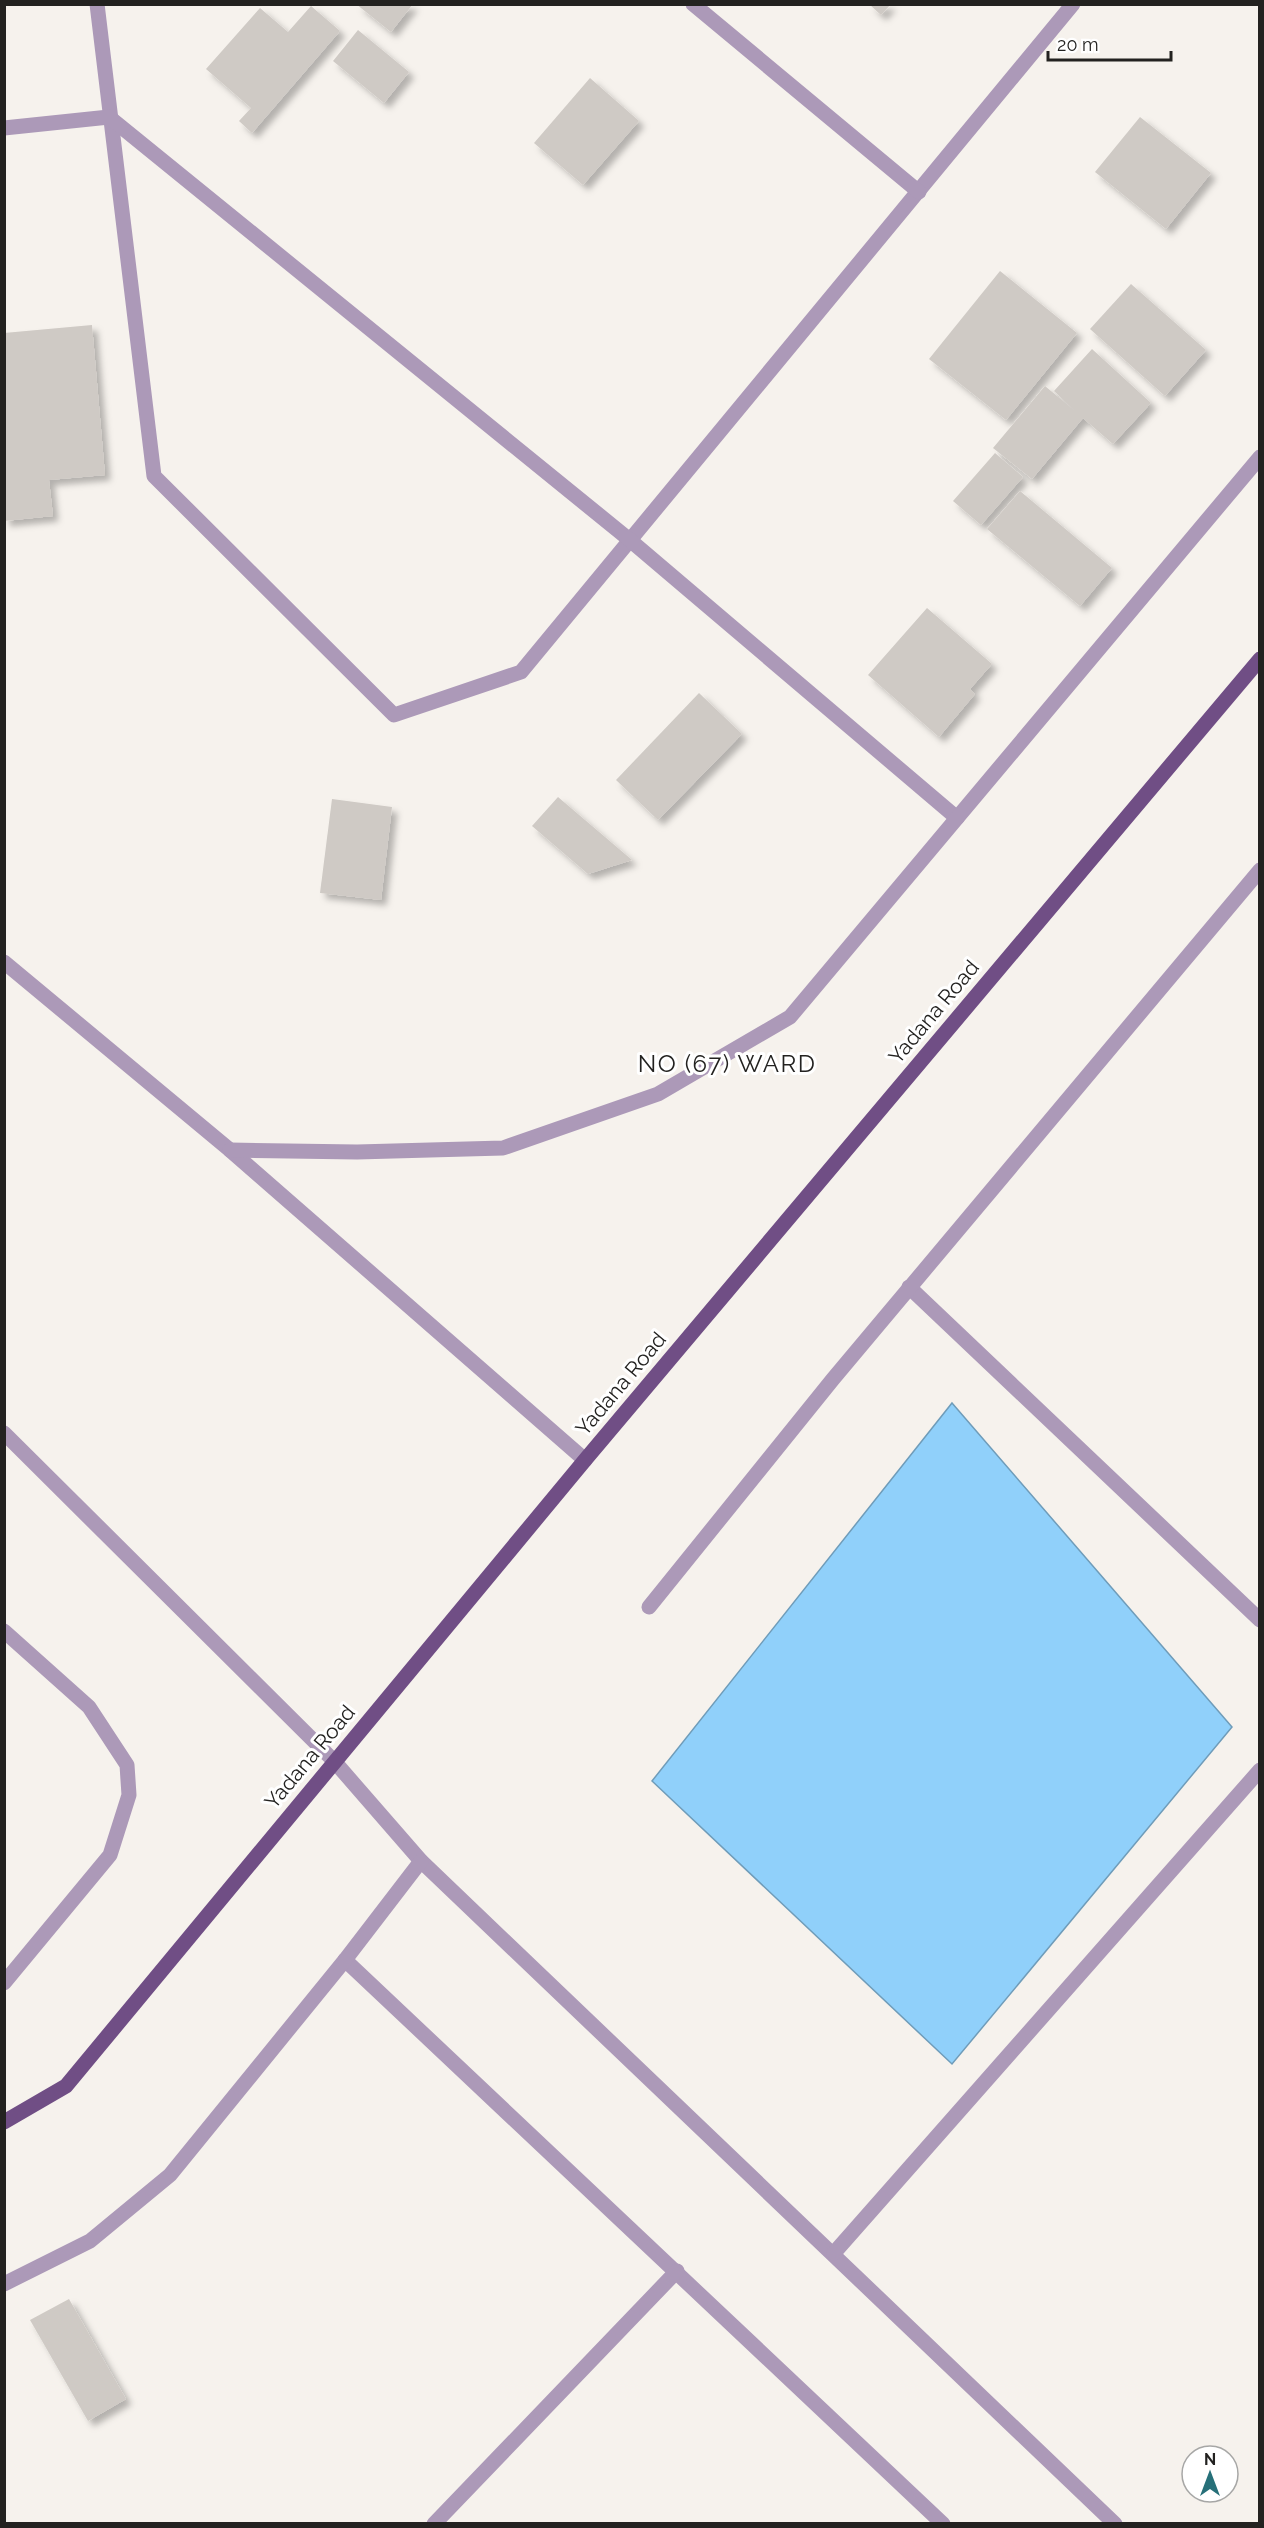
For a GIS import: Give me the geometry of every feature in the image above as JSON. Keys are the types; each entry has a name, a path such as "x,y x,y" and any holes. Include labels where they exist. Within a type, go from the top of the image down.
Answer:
{"main road":[{"name":"Yadana Road","path":"4,2122 66,2086 585,1460 1260,659"}],"street":[{"path":"97,4 154,476 394,715 521,672 1073,4"},
{"path":"693,4 919,192"},
{"path":"4,128 109,117 631,541 957,818"},
{"path":"230,1150 357,1152 503,1148 658,1094 790,1017 1260,458"},
{"path":"649,1607 909,1287 1260,870"},
{"path":"4,962 230,1150 585,1460"},
{"path":"909,1287 1260,1620"},
{"path":"4,1433 334,1761 421,1861 1115,2523"},
{"path":"4,1631 89,1707 127,1765 129,1795 110,1854 4,1983"},
{"path":"834,2253 1260,1770"},
{"path":"4,2284 90,2241 170,2175 345,1960 421,1861"},
{"path":"345,1960 678,2271 943,2523"},
{"path":"434,2523 678,2271"}],"water":[{"path":"952,1403 1232,1727 952,2064 652,1781"}],"building":[{"path":"356,4 413,4 391,32"},
{"path":"869,4 891,4 881,15"},
{"path":"311,6 340,31 252,133 239,121 251,108 206,69 260,8 288,32"},
{"path":"358,30 409,72 384,103 333,61"},
{"path":"590,78 639,121 583,185 534,143"},
{"path":"1140,117 1211,173 1166,229 1095,172"},
{"path":"1000,271 1077,333 1006,420 929,359"},
{"path":"1131,284 1206,350 1165,396 1090,329"},
{"path":"92,325 105,475 49,480 53,516 4,521 4,333"},
{"path":"1092,349 1151,403 1113,444 1083,418 1032,479 993,448 1045,386 1075,411 1054,391"},
{"path":"995,453 1023,477 981,525 953,501"},
{"path":"1020,491 1112,568 1080,606 987,529"},
{"path":"927,608 992,664 970,689 975,694 939,737 868,675"},
{"path":"699,693 742,734 658,820 616,780"},
{"path":"558,797 632,860 588,874 532,826"},
{"path":"332,799 392,807 381,900 320,893"},
{"path":"69,2299 126,2399 88,2421 30,2320"}],"district":[{"name":"NO (67) WARD","path":"727,1064"}]}
